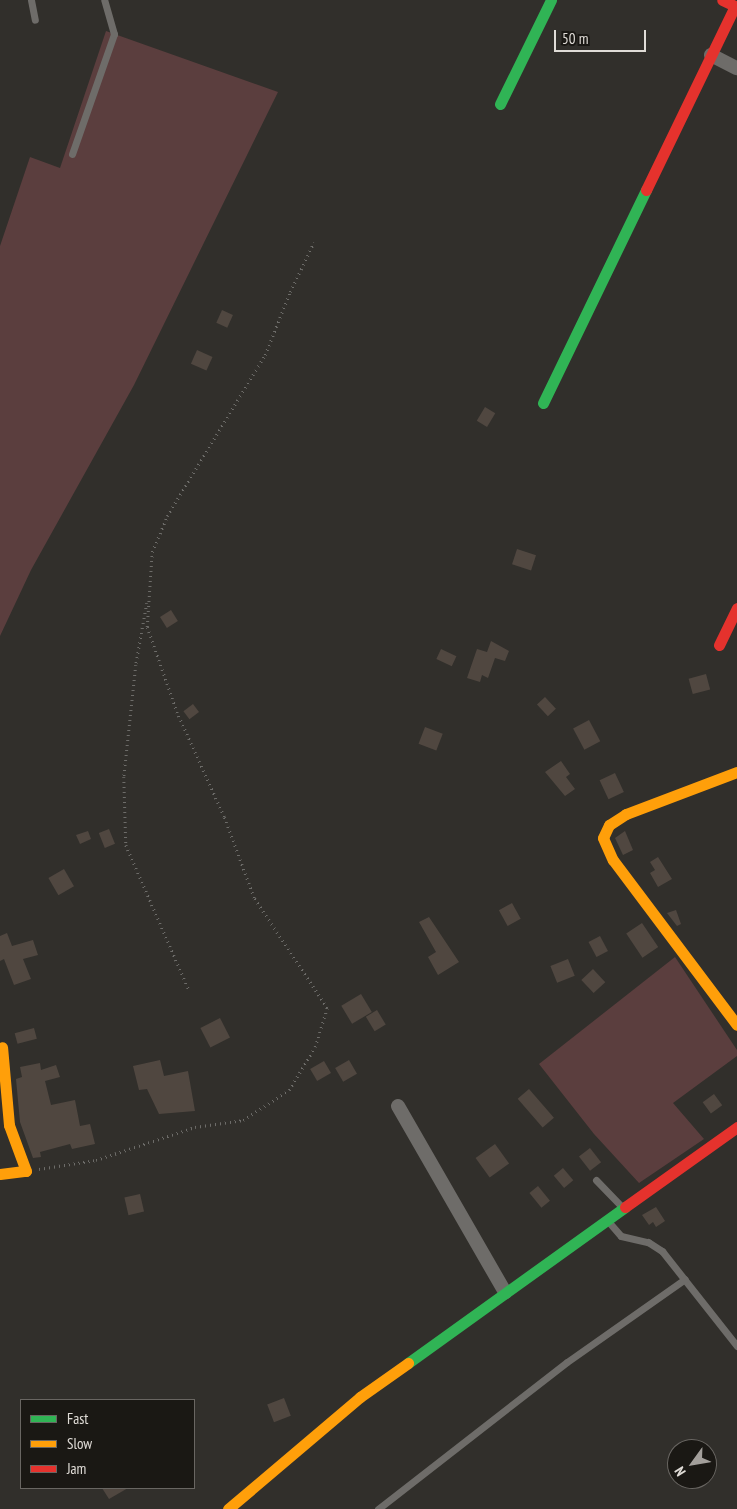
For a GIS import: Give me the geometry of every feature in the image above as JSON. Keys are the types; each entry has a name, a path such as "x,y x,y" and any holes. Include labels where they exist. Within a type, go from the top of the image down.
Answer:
{"street":[{"path":"500,104 551,0"},
{"path":"543,403 736,3 722,0"},
{"path":"711,55 737,68"},
{"path":"719,644 737,608"},
{"path":"737,772 626,814 609,825 603,838 613,860 737,1025"},
{"path":"0,1174 26,1171 9,1126 2,1047"},
{"path":"398,1106 504,1292"},
{"path":"228,1509 360,1397 504,1292 737,1128"}],"lane":[{"path":"31,0 35,20"},
{"path":"72,154 114,34 104,0"},
{"path":"596,1180 622,1208"},
{"path":"607,1219 622,1236 648,1242 662,1251 737,1346"},
{"path":"378,1509 567,1362 685,1279"}],"path":[{"path":"189,990 126,845 124,777 136,665 148,592 152,552 167,516 265,355 290,292 314,242"},
{"path":"26,1171 96,1160 195,1127 243,1120 289,1090 315,1047 327,1008 254,898 224,817 159,667 147,627 148,592"}],"shaded area":[{"path":"106,31 278,92 134,385 31,570 0,636 0,246 30,157 60,168"},
{"path":"675,957 737,1050 737,1056 673,1103 704,1139 639,1183 594,1134 539,1064"}],"building":[{"path":"222,310 233,315 227,328 216,323"},
{"path":"197,350 213,357 206,371 191,364"},
{"path":"485,407 495,413 487,427 477,421"},
{"path":"517,549 536,555 531,570 512,564"},
{"path":"171,610 178,621 167,628 160,617"},
{"path":"491,641 509,651 505,661 495,658 488,678 482,675 480,682 467,678 477,649 487,652"},
{"path":"441,649 456,656 452,666 436,659"},
{"path":"706,674 710,689 693,694 689,679"},
{"path":"545,697 556,709 548,716 537,705"},
{"path":"193,704 199,712 189,719 183,711"},
{"path":"589,720 600,741 584,750 573,728"},
{"path":"425,727 443,734 436,751 419,744"},
{"path":"561,761 570,774 566,777 575,789 565,796 545,772"},
{"path":"615,773 624,792 608,799 600,780"},
{"path":"109,829 115,844 105,848 99,833"},
{"path":"88,831 91,839 80,844 76,835"},
{"path":"625,831 633,850 623,855 615,838"},
{"path":"658,857 672,879 658,887 650,873 655,870 650,862"},
{"path":"64,869 74,886 58,895 48,878"},
{"path":"512,903 521,919 508,926 499,910"},
{"path":"676,910 681,924 677,926 667,913"},
{"path":"429,917 459,962 438,975 428,957 436,952 419,922"},
{"path":"642,923 658,947 642,958 626,934"},
{"path":"7,933 12,946 33,940 38,955 23,959 31,979 14,985 4,959 0,961 0,936"},
{"path":"600,936 608,951 597,957 589,942"},
{"path":"568,959 575,976 557,983 550,966"},
{"path":"593,969 605,982 594,993 581,980"},
{"path":"361,994 372,1012 352,1024 341,1006"},
{"path":"377,1010 386,1025 375,1031 366,1017"},
{"path":"220,1018 230,1038 210,1048 200,1028"},
{"path":"34,1028 37,1039 18,1044 15,1033"},
{"path":"160,1060 164,1076 188,1071 195,1111 159,1114 147,1089 139,1090 133,1066"},
{"path":"349,1060 357,1074 343,1082 335,1068"},
{"path":"324,1061 331,1073 317,1081 310,1069"},
{"path":"40,1063 41,1070 56,1065 60,1077 45,1081 51,1105 75,1100 80,1126 90,1124 95,1144 72,1149 70,1144 40,1152 41,1157 33,1158 20,1122 16,1079 22,1077 20,1067"},
{"path":"529,1089 554,1118 543,1128 518,1099"},
{"path":"714,1094 722,1105 711,1114 703,1102"},
{"path":"495,1144 509,1163 490,1178 476,1158"},
{"path":"590,1148 601,1162 590,1171 579,1157"},
{"path":"563,1168 573,1180 564,1188 554,1176"},
{"path":"538,1186 550,1201 541,1208 529,1193"},
{"path":"140,1194 144,1212 128,1215 124,1198"},
{"path":"656,1207 665,1221 656,1227 653,1222 649,1225 642,1215"},
{"path":"284,1398 291,1416 274,1422 267,1404"},
{"path":"103,1489 126,1489 109,1499"}],"traffic: fast":[{"path":"500,104 551,0"},
{"path":"543,403 646,190"},
{"path":"408,1363 625,1207"}],"traffic: slow":[{"path":"737,772 626,814 609,825 603,838 613,860 737,1025"},
{"path":"0,1174 26,1171 9,1125 2,1047"},
{"path":"228,1509 360,1397 408,1363"}],"traffic: jam":[{"path":"646,190 735,6 722,0"},
{"path":"719,645 737,608"},
{"path":"625,1207 737,1127"}]}
